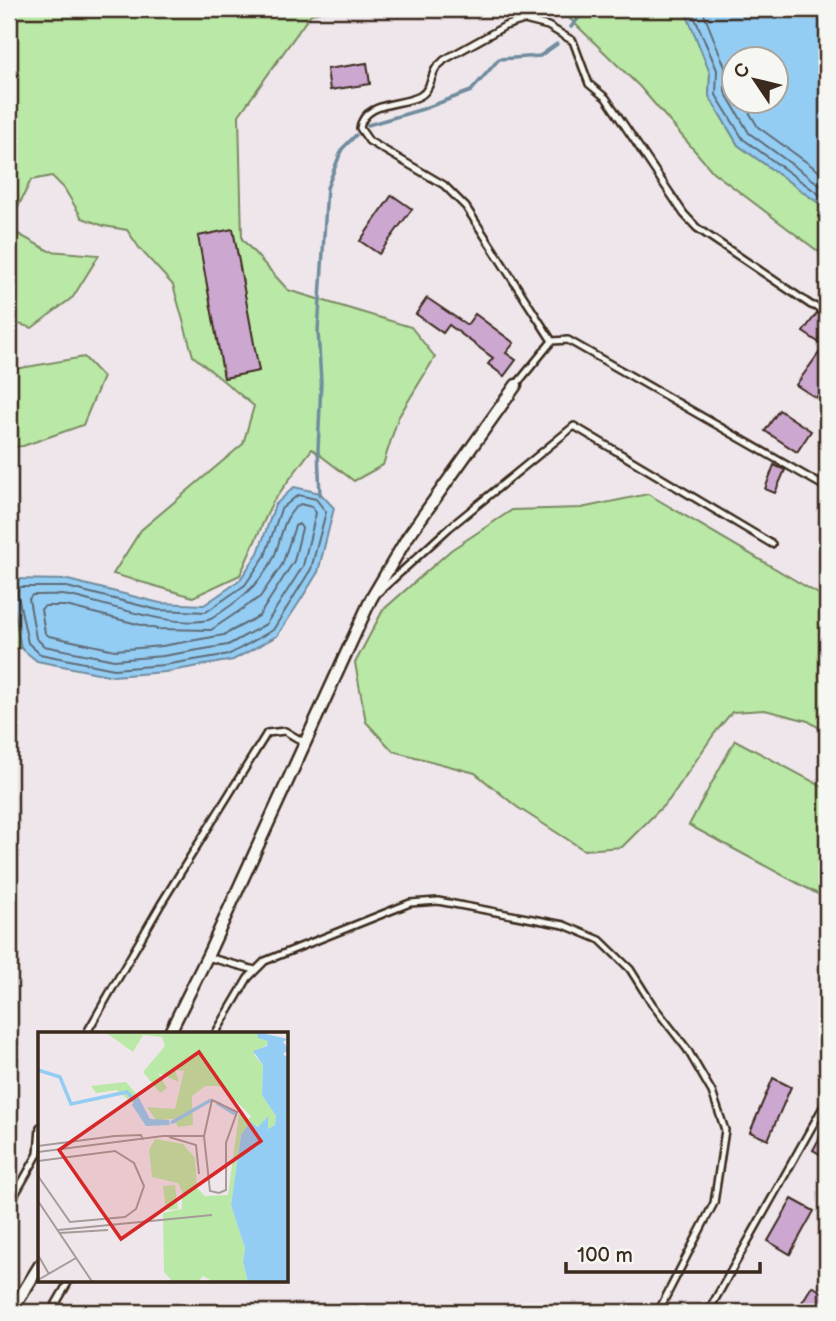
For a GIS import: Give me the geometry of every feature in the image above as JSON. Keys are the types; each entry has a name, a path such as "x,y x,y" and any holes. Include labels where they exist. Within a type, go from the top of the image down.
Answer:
{"street":[{"path":"170,1032 371,599 407,538 516,385"},
{"path":"11,1312 38,1268"}],"lane":[{"path":"552,341 466,207 444,185 369,141 360,128 366,114 421,96 433,79 436,68 444,60 505,26 524,20 548,26 573,41 589,84 606,98 684,214 697,228 811,305 827,312"},
{"path":"516,385 552,341 568,340 827,488"},
{"path":"371,599 449,528 574,426 772,544"},
{"path":"87,1032 161,904 267,733 285,732 305,743"},
{"path":"216,1032 255,970 265,961 410,904 438,901 564,925 600,940 630,969 652,1004 688,1049 712,1092 725,1130 714,1203 658,1312"},
{"path":"207,957 255,970"},
{"path":"708,1312 827,1100"},
{"path":"9,1205 38,1154"},
{"path":"51,1312 68,1282"}],"green space":[{"path":"9,9 335,9 311,14 239,115 242,239 288,290 411,327 435,357 398,418 383,465 354,481 312,449 272,503 240,575 193,597 113,574 141,530 243,444 254,406 193,356 173,285 140,249 127,230 82,218 64,188 52,176 31,180 9,226"},
{"path":"577,9 682,9 687,15 710,73 709,96 738,145 827,209 827,258 713,172 640,87 569,18"},
{"path":"9,229 49,251 99,255 73,297 32,328 15,323 9,315"},
{"path":"84,357 103,377 83,425 23,446 9,447 9,370"},
{"path":"648,494 827,599 827,733 808,721 765,710 732,712 669,800 622,847 584,850 517,807 475,773 393,751 366,722 355,663 383,610 451,550 512,510 581,508"},
{"path":"9,579 21,648 9,648"},
{"path":"735,740 827,789 827,899 689,825"}],"water":[{"path":"682,9 827,9 827,209 738,145 721,116 790,116 790,46 720,46 720,115 709,96 710,73 687,15"},
{"path":"294,487 320,493 334,508 318,572 277,636 233,660 165,672 113,676 37,661 21,648 9,579 68,580 160,603 204,605 239,581 258,553 275,505"}],"building":[{"path":"367,63 370,84 330,90 327,69"},
{"path":"392,195 412,209 379,254 360,241"},
{"path":"233,229 259,371 224,378 198,236"},
{"path":"427,298 467,325 475,314 514,343 506,353 516,360 504,376 488,364 493,358 449,325 443,333 416,314"},
{"path":"817,313 827,318 827,382 816,398 796,385 824,346 803,332"},
{"path":"779,410 811,431 797,452 765,431"},
{"path":"774,465 785,470 775,493 765,489"},
{"path":"773,1078 791,1087 768,1140 750,1132"},
{"path":"827,1124 827,1158 813,1150"},
{"path":"792,1199 814,1211 790,1254 768,1241"},
{"path":"812,1286 827,1295 827,1312 796,1312"}],"waterway":[{"path":"571,27 582,14 593,9"},
{"path":"368,125 471,91 499,59 540,56 557,44"},
{"path":"320,495 318,450 321,382 318,331 327,188 342,149 356,135"}]}
